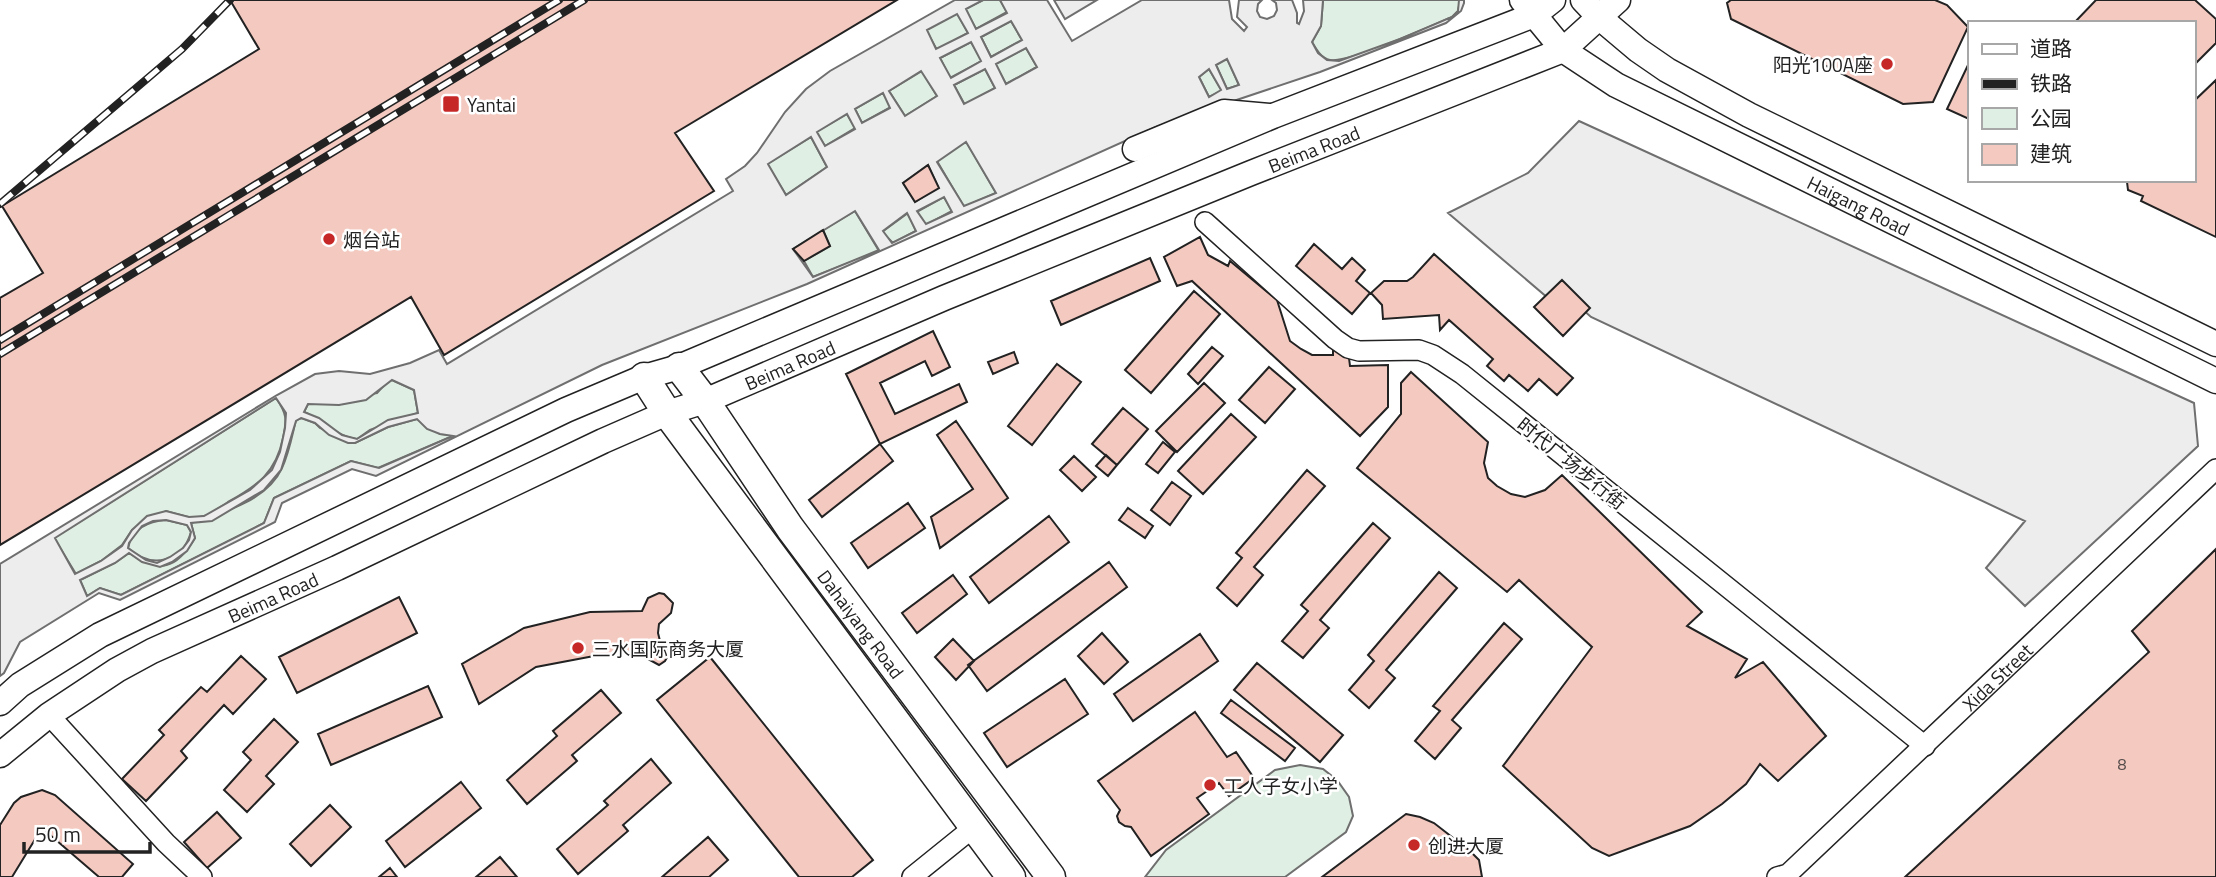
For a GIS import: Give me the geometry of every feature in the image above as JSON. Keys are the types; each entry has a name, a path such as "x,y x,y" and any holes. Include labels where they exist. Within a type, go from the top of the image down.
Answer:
{"highway":[{"name":"Dahaiyang Road","path":"679,367 705,401 790,528 1051,877"},
{"name":"Dahaiyang Road","path":"644,377 667,413 1012,877"}],"main road":[{"name":"Haigang Road","path":"1583,0 1638,50 1667,70 1749,116 2216,344"},
{"name":"Beima Road","path":"0,755 49,715 117,670 152,651 337,568 603,440 667,413 705,401 944,298 1264,167 1563,50 1618,0"},
{"name":"Haigang Road","path":"1537,5 1563,50 1616,85 2216,381"},
{"name":"Beima Road","path":"0,703 20,685 100,635 566,410 644,377 679,367 1537,5"},
{"path":"1135,149 1224,112 1273,117"}],"street":[{"name":"时代广场步行街","path":"1205,222 1348,348 1359,351 1419,350 1433,355 1462,374 1925,746"},
{"name":"Xida Street","path":"1786,876 2216,470"},
{"path":"49,715 166,844 202,877"},
{"path":"912,877 974,827"}],"green space":[{"path":"983,0 1000,0 1007,12 976,29 965,9"},
{"path":"1323,0 1460,1 1458,11 1452,17 1371,51 1340,60 1330,60 1321,55 1312,42 1321,26"},
{"path":"957,13 968,33 937,50 926,30"},
{"path":"1011,21 1022,40 991,57 981,37"},
{"path":"971,42 982,61 950,78 940,58"},
{"path":"1026,48 1037,67 1006,84 995,64"},
{"path":"1227,58 1239,85 1227,89 1216,65"},
{"path":"985,69 995,88 965,105 954,85"},
{"path":"1209,69 1222,91 1209,97 1199,77"},
{"path":"922,71 937,96 905,116 889,91"},
{"path":"883,93 891,107 862,123 855,109"},
{"path":"847,114 855,128 825,146 816,132"},
{"path":"811,137 827,167 786,195 767,164"},
{"path":"966,141 996,193 964,207 937,161"},
{"path":"944,197 952,211 926,225 917,212"},
{"path":"855,211 879,251 813,277 804,261 830,246 823,230"},
{"path":"908,213 916,231 893,243 882,232"},
{"path":"392,380 414,390 418,413 370,430 357,439 336,432 304,412 308,404 377,393"},
{"path":"276,398 285,417 285,426 276,461 264,477 248,490 204,516 189,517 166,511 132,530 122,545 101,561 76,574 54,538"},
{"path":"302,418 355,443 388,427 417,419 440,434 455,435 378,468 351,461 274,498 264,523 121,595 100,588 87,596 80,580 129,553 150,564 167,565 174,562 195,538 191,523 243,504 266,489 282,468 296,420"},
{"path":"166,520 187,525 191,532 181,551 165,560 156,560 146,559 128,548 133,536 142,527"},
{"path":"1300,765 1323,769 1337,780 1349,797 1353,816 1346,832 1285,877 1145,877 1166,850 1275,770"}],"shaded area":[{"path":"955,0 983,0 966,9 976,29 1007,13 1000,0 1047,0 1072,41 1142,0 1229,0 1232,19 1244,31 1247,27 1237,17 1239,0 1262,0 1257,11 1260,17 1267,19 1274,16 1277,10 1276,3 1272,0 1292,0 1299,24 1304,11 1303,0 1323,0 1321,26 1312,42 1318,53 1327,60 1339,61 1452,17 1458,11 1459,0 1464,0 1461,11 1446,23 1320,72 1156,127 807,284 602,365 376,476 352,469 282,503 275,522 120,600 99,593 20,642 0,676 0,564 315,374 339,371 370,374 410,363 439,350 447,364 733,191 726,179 745,166 757,153 785,112 806,89 830,71","holes":["957,14 968,33 936,49 927,30","1011,21 1022,40 991,57 981,37","971,42 981,61 951,78 940,58","1026,48 1037,67 1006,84 996,64","1227,59 1239,85 1227,89 1216,65","985,69 995,88 964,104 954,85","1209,69 1221,90 1209,97 1199,77","921,71 937,96 905,116 889,91","883,93 890,108 862,123 855,109","847,114 855,129 825,146 817,132","811,137 827,167 786,195 768,164","966,142 996,193 964,206 937,162","928,165 938,187 915,202 903,183","944,197 952,212 926,224 917,211","855,211 879,250 813,277 793,249","907,213 916,231 892,243 883,231","392,380 414,390 418,413 388,420 357,439 342,435 319,418 304,412 308,404 339,405 366,400","276,398 286,413 280,452 272,470 250,490 204,516 189,517 166,511 147,516 132,530 122,546 101,561 75,574 55,538","301,418 315,423 329,435 348,443 355,443 388,427 417,419 427,429 453,436 379,468 351,461 274,498 264,523 121,595 100,588 87,596 80,580 129,553 142,562 160,567 172,562 187,551 195,538 191,523 212,521 264,490 281,470 296,421","166,520 187,525 191,532 183,548 157,563 146,560 128,548 142,526 153,521"]},
{"path":"1054,0 1097,0 1065,19"},
{"path":"1579,121 2194,403 2198,446 2025,606 1986,568 2025,521 1591,317 1563,292 1548,298 1448,213 1528,173"}],"building":[{"name":"烟台站","path":"230,0 897,0 675,133 714,191 444,355 411,297 0,545 0,298 43,273 2,206 259,49"},
{"name":"阳光100A座","path":"1731,0 1935,0 1947,5 1968,27 1933,102 1903,104 1731,19 1727,3"},
{"path":"2096,0 2195,0 2216,19 2216,43 2195,64 2195,21 2076,21"},
{"path":"1968,65 1968,119 1947,109"},
{"path":"2216,80 2216,237 2141,201 2143,196 2128,190 2127,182 2195,182 2195,100"},
{"path":"928,165 939,188 915,202 903,183"},
{"path":"823,230 830,246 804,261 793,249"},
{"path":"1200,237 1208,255 1228,266 1230,261 1277,300 1290,341 1301,349 1312,355 1333,355 1333,348 1348,350 1350,366 1388,365 1388,407 1360,436 1192,281 1177,286 1164,257"},
{"path":"1314,244 1342,269 1352,258 1365,270 1356,281 1370,293 1352,314 1296,266"},
{"path":"1434,254 1573,378 1557,395 1539,379 1528,391 1509,375 1504,381 1487,366 1493,359 1449,320 1440,330 1439,315 1383,319 1382,305 1371,293 1384,281 1407,281"},
{"path":"1150,258 1160,281 1061,325 1051,301"},
{"path":"1562,280 1590,308 1563,336 1534,307"},
{"path":"1194,291 1220,314 1151,393 1125,370"},
{"path":"933,331 950,367 932,376 925,361 880,383 895,414 959,384 967,402 880,444 846,374"},
{"path":"1212,347 1223,356 1198,384 1188,374"},
{"path":"1014,352 1018,363 993,374 988,362"},
{"path":"1057,364 1081,382 1032,445 1008,426"},
{"path":"1269,367 1295,389 1265,423 1239,400"},
{"path":"1411,372 1488,442 1484,463 1488,478 1497,486 1511,494 1525,497 1545,490 1562,475 1702,612 1687,626 1747,659 1735,678 1763,662 1826,736 1778,781 1760,764 1746,784 1690,826 1609,856 1592,848 1503,766 1592,647 1519,580 1507,592 1357,468 1401,414 1401,383"},
{"path":"1204,383 1225,403 1177,452 1156,431"},
{"path":"1123,408 1148,429 1117,465 1092,444"},
{"path":"1231,414 1256,437 1203,494 1178,471"},
{"path":"956,421 1008,498 940,548 931,517 973,489 937,435"},
{"path":"1163,442 1175,452 1158,473 1146,464"},
{"path":"880,444 893,461 822,517 809,500"},
{"path":"1106,455 1117,465 1108,476 1096,466"},
{"path":"1074,456 1096,477 1082,491 1060,470"},
{"path":"1307,470 1325,486 1254,567 1263,575 1237,606 1217,588 1242,558 1236,553"},
{"path":"1172,482 1191,496 1170,525 1151,510"},
{"path":"908,503 925,528 868,568 851,543"},
{"path":"1128,508 1153,526 1145,538 1119,520"},
{"path":"1049,516 1069,542 989,603 970,577"},
{"path":"1373,523 1390,538 1320,620 1329,628 1303,658 1282,641 1308,611 1301,605"},
{"path":"2216,549 2216,877 1905,877 2149,652 2132,631"},
{"path":"1109,562 1127,587 987,691 968,665"},
{"path":"1439,572 1457,588 1386,670 1395,678 1369,708 1349,690 1374,661 1368,655"},
{"path":"953,575 967,594 917,633 902,613"},
{"name":"三水国际商务大厦","path":"659,593 673,603 671,613 659,624 660,641 669,654 659,665 648,659 645,651 594,656 536,667 479,704 462,664 524,628 590,612 642,611 648,598"},
{"path":"399,597 417,633 297,693 279,657"},
{"path":"1504,623 1522,639 1452,720 1461,728 1435,759 1415,741 1440,711 1433,706"},
{"path":"1102,633 1128,662 1104,684 1078,656"},
{"path":"1200,634 1218,661 1133,721 1114,694"},
{"path":"953,639 974,661 956,680 935,657"},
{"path":"241,656 266,679 233,714 224,705 181,751 187,758 146,801 122,779 164,735 159,730 201,687 207,692"},
{"path":"710,657 873,860 852,877 799,877 657,700"},
{"path":"1257,663 1343,735 1320,762 1234,690"},
{"path":"1065,679 1088,714 1007,767 984,733"},
{"path":"428,686 442,717 331,765 318,734"},
{"path":"601,690 621,713 572,755 577,761 527,804 507,780 557,736 553,731"},
{"path":"1231,700 1295,748 1285,761 1221,713"},
{"path":"1195,712 1227,757 1236,752 1254,778 1229,796 1219,783 1197,798 1209,814 1151,856 1131,827 1119,822 1117,816 1120,810 1098,781"},
{"path":"274,719 298,742 266,776 274,784 247,812 224,790 251,760 243,752"},
{"path":"651,759 671,783 623,825 628,831 578,874 557,849 608,805 604,801"},
{"path":"461,782 481,808 405,867 386,841"},
{"path":"42,790 55,795 133,864 122,877 99,877 42,828 12,877 0,877 0,825 21,797"},
{"path":"330,805 351,827 311,866 290,844"},
{"path":"217,812 241,838 207,868 184,842"},
{"name":"创进大厦","path":"1406,814 1434,823 1470,851 1479,860 1482,877 1322,877"},
{"path":"708,837 728,860 709,877 662,877"},
{"path":"500,857 517,877 476,877"},
{"path":"390,868 397,877 379,877"}],"railway":[{"path":"0,204 182,49 230,0"},
{"path":"0,340 559,0"},
{"path":"0,354 584,0"}],"place":[{"name":"阳光100A座","path":"1887,64"},
{"name":"Yantai","path":"451,104"},
{"name":"烟台站","path":"329,239"},
{"name":"三水国际商务大厦","path":"578,648"},
{"name":"工人子女小学","path":"1210,785"},
{"name":"创进大厦","path":"1414,845"}]}
